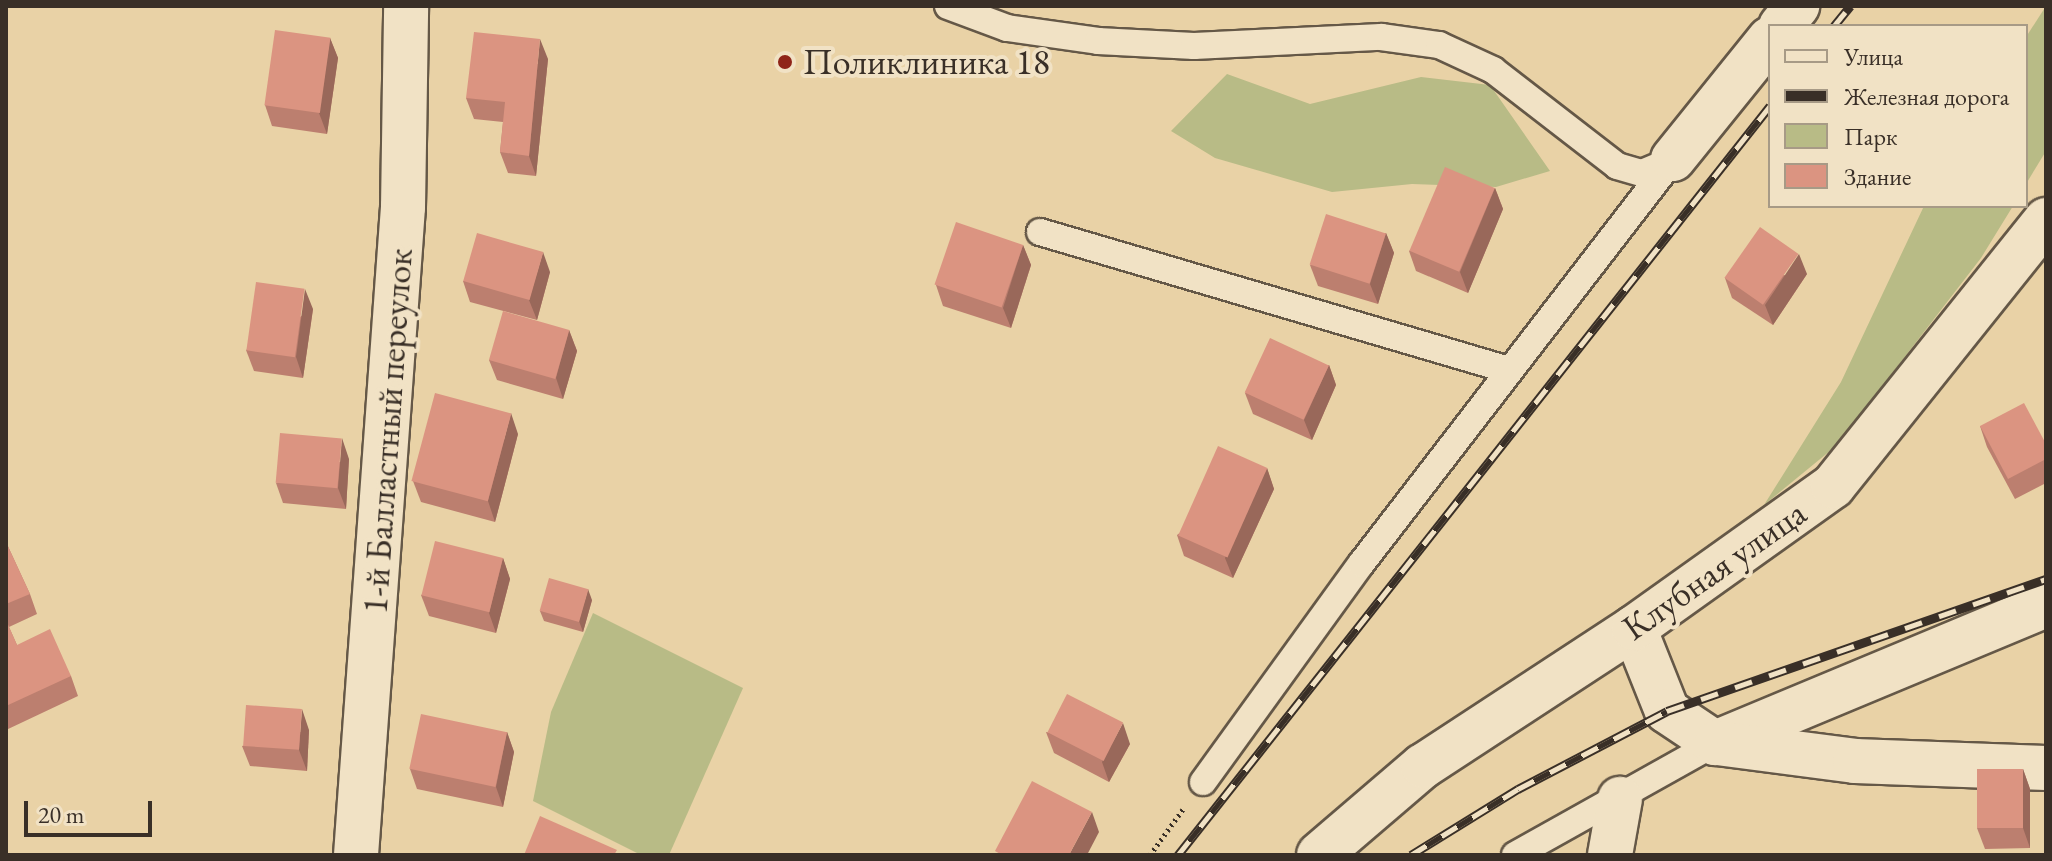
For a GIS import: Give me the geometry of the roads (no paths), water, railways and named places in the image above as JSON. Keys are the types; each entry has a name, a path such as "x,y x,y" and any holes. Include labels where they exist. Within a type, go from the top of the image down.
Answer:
{"street":[{"name":"1-й Балластный переулок","path":"356,855 403,207 406,6"},
{"path":"1783,24 1797,6"},
{"path":"1673,159 1768,41"},
{"name":"Клубная улица","path":"1319,855 1423,766 1634,628 1833,486 2046,220"},
{"path":"1715,743 2046,605"},
{"path":"1634,628 1667,711 1715,743 1855,761 2046,768"},
{"path":"1610,855 1620,799"}],"lane":[{"path":"948,6 1007,28 1098,41 1194,46 1381,37 1439,45 1493,70 1617,166 1642,173 1673,159"},
{"path":"1203,782 1509,370 1673,159"},
{"path":"1040,232 1509,370"},
{"path":"1515,855 1620,799 1715,743"}],"railway":[{"path":"1836,24 1850,6"},
{"path":"1178,855 1768,109"},
{"path":"1411,855 1518,789 1667,711 2046,579"}],"place":[{"name":"Поликлиника 18","path":"785,62"}]}
